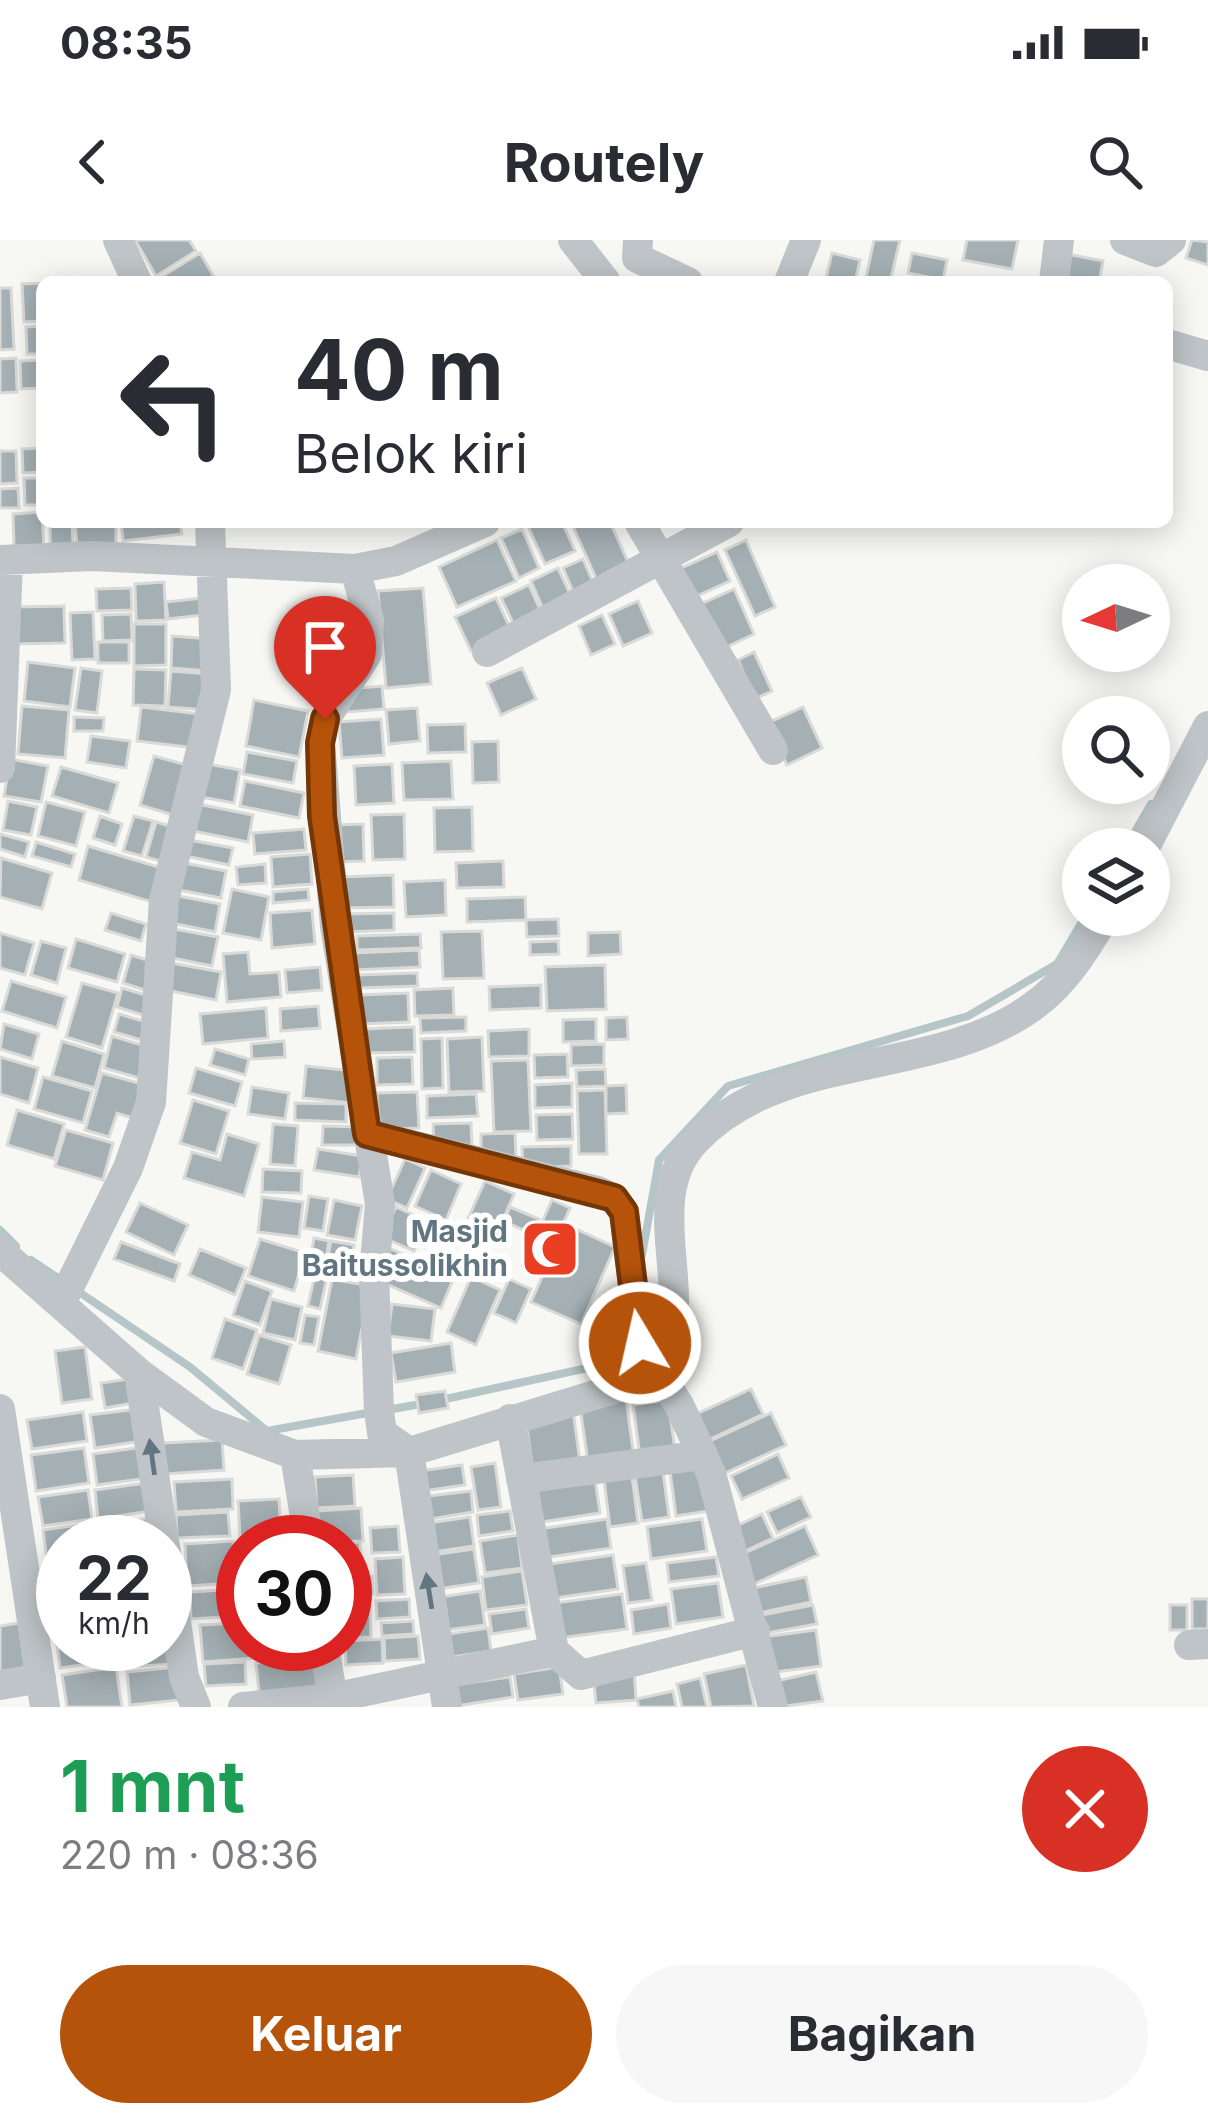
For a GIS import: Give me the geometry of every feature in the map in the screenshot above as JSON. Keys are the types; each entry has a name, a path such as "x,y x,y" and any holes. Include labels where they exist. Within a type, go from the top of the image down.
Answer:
{"street":[{"path":"118,240 134,276"},
{"path":"573,240 601,276"},
{"path":"638,240 637,258 675,276"},
{"path":"1055,276 1059,240"},
{"path":"1125,240 1156,252 1171,240"},
{"path":"791,276 801,241"},
{"path":"1173,346 1208,356"},
{"path":"62,1301 128,1168 151,1102 164,900 216,690 211,528"},
{"path":"0,768 4,560 92,556 356,569 396,562 472,528"},
{"path":"642,528 772,750"},
{"path":"487,652 719,528"},
{"path":"356,569 369,620 368,654 325,719 320,743 335,926 380,1204 374,1274 380,1422 410,1452 447,1707"},
{"path":"1155,828 1208,726"},
{"path":"0,1251 139,1373 206,1422 295,1455 410,1452 637,1382 656,1370 673,1341 668,1231 673,1174 700,1135 764,1094 1004,1024 1057,984 1091,936"},
{"path":"367,1134 614,1198 624,1212 634,1321 703,1455 773,1707"},
{"path":"139,1373 161,1515"},
{"path":"0,1409 43,1693 0,1685"},
{"path":"510,1419 554,1651 581,1676 584,1707"},
{"path":"295,1455 305,1515"},
{"path":"521,1479 703,1455"},
{"path":"581,1676 755,1631"},
{"path":"243,1707 334,1703 554,1651"},
{"path":"183,1671 196,1707"},
{"path":"329,1671 334,1703"}],"building":[{"path":"135,240 189,240 196,251 156,276"},
{"path":"874,240 900,240 891,276 866,276"},
{"path":"967,240 1018,240 1012,269 963,260"},
{"path":"1192,240 1208,242 1208,265 1186,258"},
{"path":"200,253 213,276 163,276"},
{"path":"832,253 860,260 856,276 826,276"},
{"path":"912,253 947,260 944,276 908,273"},
{"path":"1067,254 1103,261 1100,276 1063,276"},
{"path":"36,283 36,321 24,322 22,284"},
{"path":"0,288 11,288 14,349 0,350"},
{"path":"36,326 36,354 27,354 26,327"},
{"path":"16,358 17,392 0,393 0,359"},
{"path":"36,360 36,388 21,389 20,361"},
{"path":"36,448 36,472 23,473 22,449"},
{"path":"0,451 16,451 17,483 0,484"},
{"path":"24,478 36,478 36,505 25,505"},
{"path":"18,488 19,508 0,508 0,489"},
{"path":"36,512 44,547 14,548 13,514"},
{"path":"50,528 72,528 73,549 50,550"},
{"path":"75,528 116,528 116,545 77,547"},
{"path":"122,528 181,528 182,534 123,541"},
{"path":"529,528 565,528 575,551 545,564"},
{"path":"574,528 613,528 632,571 599,585"},
{"path":"522,529 539,568 519,578 501,538"},
{"path":"497,540 516,581 457,607 439,567"},
{"path":"746,540 775,607 755,616 725,550"},
{"path":"717,552 730,581 688,600 675,571"},
{"path":"583,559 595,587 575,596 563,568"},
{"path":"558,568 572,598 544,611 531,581"},
{"path":"164,582 166,620 136,621 135,584"},
{"path":"529,585 545,621 518,633 501,598"},
{"path":"131,588 132,610 97,611 96,589"},
{"path":"423,588 431,684 386,688 378,591"},
{"path":"734,589 754,634 720,650 699,605"},
{"path":"202,598 203,615 168,619 166,602"},
{"path":"496,598 512,632 471,651 455,617"},
{"path":"638,601 652,633 623,646 609,614"},
{"path":"64,606 65,643 14,644 13,607"},
{"path":"93,612 95,659 72,660 70,613"},
{"path":"131,614 132,640 103,641 102,615"},
{"path":"602,615 615,644 591,655 579,626"},
{"path":"134,624 166,624 166,665 134,666"},
{"path":"172,636 211,639 209,671 171,668"},
{"path":"98,642 129,642 129,663 98,663"},
{"path":"754,652 772,691 755,699 738,660"},
{"path":"28,662 75,668 70,707 24,701"},
{"path":"81,668 102,671 97,713 75,710"},
{"path":"522,668 536,699 501,715 487,683"},
{"path":"134,669 166,670 165,706 133,705"},
{"path":"171,671 210,674 207,710 168,707"},
{"path":"382,686 384,709 348,712 347,689"},
{"path":"254,700 308,711 299,757 246,746"},
{"path":"22,706 69,710 65,758 18,754"},
{"path":"141,707 200,714 196,748 137,741"},
{"path":"803,707 822,748 787,765 768,723"},
{"path":"417,708 420,741 389,744 386,710"},
{"path":"74,717 104,718 103,731 74,731"},
{"path":"381,719 384,755 342,758 339,722"},
{"path":"465,724 466,752 428,753 427,725"},
{"path":"91,736 130,741 126,768 87,762"},
{"path":"498,741 499,782 473,783 472,742"},
{"path":"247,752 297,761 293,783 243,774"},
{"path":"154,756 187,765 173,815 140,805"},
{"path":"10,759 48,766 41,802 4,796"},
{"path":"451,761 453,799 404,800 402,763"},
{"path":"203,763 240,770 234,803 196,796"},
{"path":"392,764 394,803 356,805 354,766"},
{"path":"61,767 118,783 109,813 52,796"},
{"path":"245,781 304,793 299,818 240,806"},
{"path":"8,801 37,807 31,835 3,830"},
{"path":"46,802 85,812 76,846 38,836"},
{"path":"193,803 253,815 248,842 188,830"},
{"path":"472,807 473,851 435,852 434,808"},
{"path":"404,814 405,859 373,860 371,815"},
{"path":"100,816 122,824 115,845 93,838"},
{"path":"134,816 153,821 142,856 123,851"},
{"path":"156,822 177,828 167,863 146,857"},
{"path":"363,824 364,861 337,862 335,825"},
{"path":"304,829 306,850 255,854 253,833"},
{"path":"0,834 29,842 25,857 0,849"},
{"path":"184,839 233,848 229,865 181,855"},
{"path":"36,842 75,854 71,867 32,856"},
{"path":"88,846 165,869 155,903 79,880"},
{"path":"310,854 312,884 273,887 271,857"},
{"path":"1,858 52,873 42,909 0,897"},
{"path":"503,861 504,887 457,888 456,863"},
{"path":"179,862 226,871 221,898 174,889"},
{"path":"265,864 266,883 238,885 236,867"},
{"path":"393,875 394,907 342,908 341,877"},
{"path":"445,880 446,915 406,917 404,882"},
{"path":"232,889 269,897 261,940 223,933"},
{"path":"308,889 309,900 273,903 273,892"},
{"path":"173,895 220,904 215,932 167,922"},
{"path":"525,897 526,920 467,922 467,899"},
{"path":"312,910 315,944 272,948 270,913"},
{"path":"111,913 146,924 141,941 105,930"},
{"path":"394,913 394,930 348,932 347,914"},
{"path":"558,919 559,936 527,937 526,920"},
{"path":"168,928 218,937 212,966 163,956"},
{"path":"482,931 484,978 443,979 441,932"},
{"path":"620,932 621,954 588,956 588,933"},
{"path":"0,933 34,943 25,975 0,968"},
{"path":"420,934 421,948 357,950 357,936"},
{"path":"76,939 125,954 117,982 68,968"},
{"path":"41,941 66,948 57,983 31,975"},
{"path":"558,941 559,954 530,955 530,942"},
{"path":"419,950 420,967 354,970 354,953"},
{"path":"248,952 250,974 279,972 281,997 227,1002 223,954"},
{"path":"131,955 153,962 145,990 123,983"},
{"path":"171,963 221,972 216,1000 166,990"},
{"path":"605,965 606,1009 547,1011 545,967"},
{"path":"320,967 322,990 287,993 285,970"},
{"path":"417,973 418,986 358,988 357,975"},
{"path":"11,981 66,997 57,1028 2,1011"},
{"path":"82,983 118,993 102,1048 66,1037"},
{"path":"541,985 541,1008 490,1010 489,987"},
{"path":"122,988 152,997 146,1016 117,1007"},
{"path":"453,988 454,1015 415,1016 414,990"},
{"path":"408,993 409,1022 361,1024 360,995"},
{"path":"318,1006 320,1028 281,1031 280,1009"},
{"path":"266,1008 268,1038 203,1044 200,1014"},
{"path":"119,1014 156,1025 151,1043 114,1032"},
{"path":"466,1017 466,1031 421,1033 420,1018"},
{"path":"627,1017 628,1039 606,1040 606,1018"},
{"path":"596,1019 596,1041 563,1042 563,1020"},
{"path":"4,1024 39,1034 32,1059 0,1049"},
{"path":"414,1027 415,1052 364,1053 363,1029"},
{"path":"529,1029 529,1056 489,1057 488,1031"},
{"path":"112,1036 155,1049 146,1080 104,1068"},
{"path":"482,1037 484,1091 449,1092 447,1039"},
{"path":"442,1038 443,1088 422,1089 421,1039"},
{"path":"62,1041 104,1054 95,1088 52,1076"},
{"path":"284,1041 285,1057 252,1059 251,1044"},
{"path":"604,1044 604,1065 571,1066 571,1045"},
{"path":"215,1049 249,1059 245,1075 210,1065"},
{"path":"567,1054 568,1077 535,1078 534,1055"},
{"path":"0,1057 38,1068 29,1103 0,1094"},
{"path":"412,1057 413,1084 377,1085 377,1058"},
{"path":"528,1060 531,1131 494,1132 491,1061"},
{"path":"306,1066 354,1071 351,1103 303,1098"},
{"path":"196,1068 242,1082 235,1106 189,1093"},
{"path":"605,1069 606,1086 577,1087 576,1070"},
{"path":"102,1073 142,1084 133,1118 117,1113 109,1137 85,1130"},
{"path":"43,1077 92,1091 83,1123 34,1109"},
{"path":"572,1083 572,1107 535,1108 535,1085"},
{"path":"626,1085 627,1113 606,1114 606,1086"},
{"path":"252,1087 289,1093 285,1119 248,1114"},
{"path":"605,1090 607,1154 579,1154 577,1091"},
{"path":"417,1092 419,1128 379,1130 377,1093"},
{"path":"476,1094 478,1116 427,1118 427,1096"},
{"path":"193,1100 229,1111 216,1154 180,1143"},
{"path":"295,1103 346,1104 346,1122 295,1120"},
{"path":"17,1110 64,1124 54,1159 7,1145"},
{"path":"572,1114 573,1139 537,1140 536,1115"},
{"path":"471,1123 472,1148 434,1149 433,1124"},
{"path":"273,1124 298,1126 295,1166 270,1164"},
{"path":"323,1126 360,1127 360,1145 322,1145"},
{"path":"66,1130 113,1143 103,1180 55,1166"},
{"path":"515,1133 516,1159 481,1160 481,1134"},
{"path":"227,1134 259,1144 244,1196 184,1178 192,1152 220,1160"},
{"path":"571,1146 571,1166 523,1168 522,1147"},
{"path":"318,1149 362,1156 359,1177 314,1170"},
{"path":"405,1159 425,1168 407,1208 387,1199"},
{"path":"263,1169 302,1171 301,1193 262,1192"},
{"path":"431,1170 461,1184 446,1220 415,1206"},
{"path":"485,1181 514,1194 497,1234 467,1221"},
{"path":"309,1196 328,1199 323,1231 304,1228"},
{"path":"262,1197 303,1202 299,1237 258,1232"},
{"path":"334,1200 362,1206 355,1240 327,1235"},
{"path":"552,1200 570,1208 541,1273 523,1265"},
{"path":"140,1203 188,1225 174,1255 126,1232"},
{"path":"396,1207 427,1221 414,1251 382,1237"},
{"path":"510,1207 539,1219 532,1234 504,1221"},
{"path":"565,1224 615,1247 581,1324 531,1302"},
{"path":"314,1238 329,1241 324,1269 309,1267"},
{"path":"260,1239 305,1253 294,1291 248,1276"},
{"path":"331,1241 354,1245 350,1270 326,1266"},
{"path":"121,1242 180,1264 174,1281 114,1259"},
{"path":"389,1248 454,1277 441,1308 375,1279"},
{"path":"200,1249 246,1268 235,1295 189,1275"},
{"path":"315,1274 327,1277 320,1309 308,1306"},
{"path":"471,1277 500,1290 476,1345 447,1332"},
{"path":"332,1279 370,1286 356,1359 318,1351"},
{"path":"509,1279 531,1289 516,1323 494,1313"},
{"path":"245,1281 272,1291 260,1325 233,1315"},
{"path":"271,1299 302,1307 295,1340 263,1333"},
{"path":"392,1304 435,1309 431,1341 388,1336"},
{"path":"305,1315 319,1317 314,1345 300,1343"},
{"path":"225,1319 257,1330 243,1369 212,1358"},
{"path":"259,1335 291,1345 279,1384 247,1374"},
{"path":"451,1343 455,1372 396,1382 391,1353"},
{"path":"85,1347 92,1399 62,1403 55,1351"},
{"path":"129,1379 133,1403 105,1408 101,1383"},
{"path":"751,1389 763,1414 704,1442 692,1416"},
{"path":"445,1391 448,1408 419,1413 416,1395"},
{"path":"626,1400 634,1457 588,1463 580,1406"},
{"path":"668,1400 675,1450 640,1456 633,1405"},
{"path":"138,1409 142,1441 95,1448 90,1415"},
{"path":"573,1410 581,1470 534,1477 525,1416"},
{"path":"83,1412 87,1441 32,1449 27,1420"},
{"path":"771,1413 786,1445 723,1474 708,1442"},
{"path":"222,1440 224,1470 165,1474 163,1443"},
{"path":"143,1447 148,1478 97,1485 93,1454"},
{"path":"84,1448 89,1483 36,1491 31,1455"},
{"path":"778,1454 789,1478 742,1499 731,1476"},
{"path":"495,1463 501,1507 478,1510 471,1467"},
{"path":"462,1465 465,1485 423,1491 420,1471"},
{"path":"702,1467 708,1511 676,1516 670,1471"},
{"path":"663,1472 669,1517 642,1521 635,1476"},
{"path":"353,1475 355,1506 317,1508 315,1477"},
{"path":"632,1476 638,1523 610,1527 604,1480"},
{"path":"595,1478 600,1513 542,1522 537,1486"},
{"path":"232,1479 233,1509 176,1512 174,1482"},
{"path":"146,1483 150,1511 98,1515 95,1490"},
{"path":"88,1490 91,1515 41,1515 38,1497"},
{"path":"471,1491 473,1512 431,1519 428,1496"},
{"path":"801,1497 811,1517 777,1533 767,1512"},
{"path":"279,1499 280,1515 239,1515 238,1501"},
{"path":"361,1508 361,1515 317,1515 317,1511"},
{"path":"510,1511 513,1531 479,1536 477,1515"},
{"path":"228,1512 228,1515 216,1515 216,1537 192,1537 192,1515 176,1515"},
{"path":"762,1514 773,1538 743,1552 732,1528"},
{"path":"470,1517 474,1546 433,1552 429,1523"},
{"path":"607,1519 611,1548 543,1558 539,1529"},
{"path":"702,1519 707,1551 651,1559 647,1527"},
{"path":"398,1526 400,1552 372,1553 372,1528"},
{"path":"805,1526 818,1555 754,1584 740,1555"},
{"path":"518,1535 522,1568 485,1573 480,1541"},
{"path":"216,1542 216,1584 192,1586 192,1544"},
{"path":"474,1549 479,1583 437,1589 432,1555"},
{"path":"613,1555 618,1589 548,1599 543,1565"},
{"path":"403,1557 405,1594 377,1595 375,1559"},
{"path":"716,1557 719,1576 669,1582 667,1563"},
{"path":"646,1563 652,1600 628,1603 623,1566"},
{"path":"522,1571 527,1605 486,1610 482,1577"},
{"path":"806,1577 811,1602 759,1613 753,1588"},
{"path":"718,1583 723,1617 676,1624 671,1589"},
{"path":"216,1590 216,1617 192,1619 192,1592"},
{"path":"480,1591 485,1625 446,1630 441,1597"},
{"path":"622,1594 627,1629 560,1638 555,1603"},
{"path":"409,1599 410,1617 377,1619 376,1601"},
{"path":"1192,1599 1208,1599 1208,1629 1192,1629"},
{"path":"668,1604 671,1628 634,1634 631,1610"},
{"path":"813,1605 817,1624 761,1634 757,1616"},
{"path":"1170,1605 1187,1605 1187,1630 1170,1630"},
{"path":"526,1609 529,1628 492,1634 489,1614"},
{"path":"413,1621 414,1634 382,1636 381,1623"},
{"path":"19,1623 27,1681 0,1685 0,1626"},
{"path":"216,1624 216,1661 203,1662 200,1625"},
{"path":"488,1628 491,1651 452,1657 448,1634"},
{"path":"816,1630 821,1666 768,1673 763,1637"},
{"path":"418,1636 420,1659 385,1661 384,1638"},
{"path":"382,1639 383,1663 372,1664 372,1640"},
{"path":"216,1663 216,1671 245,1671 246,1684 206,1686 204,1664"},
{"path":"746,1665 754,1706 711,1707 704,1674"},
{"path":"559,1667 563,1694 518,1700 514,1674"},
{"path":"634,1670 636,1700 596,1703 593,1674"},
{"path":"117,1671 122,1707 67,1707 62,1675"},
{"path":"176,1671 180,1700 130,1705 127,1672"},
{"path":"257,1671 319,1671 321,1687 259,1693"},
{"path":"816,1672 823,1701 778,1707 772,1682"},
{"path":"510,1677 513,1697 456,1706 453,1685"},
{"path":"700,1678 707,1707 682,1707 677,1684"},
{"path":"673,1691 676,1707 639,1707 637,1699"}],"waterway":[{"path":"1137,828 1151,804"},
{"path":"642,1255 659,1160 728,1086 968,1016 1057,964 1074,936"},
{"path":"0,1230 16,1246"},
{"path":"31,1260 64,1282"},
{"path":"76,1290 190,1367 267,1431 373,1412"},
{"path":"441,1400 624,1360 628,1341"},
{"path":"387,1410 426,1403"}],"place":[{"name":"Masjid Baitussolikhin","path":"550,1249"}],"route":[{"path":"325,719 320,743 322,816 367,1134 614,1198 624,1212 640,1343"}]}
